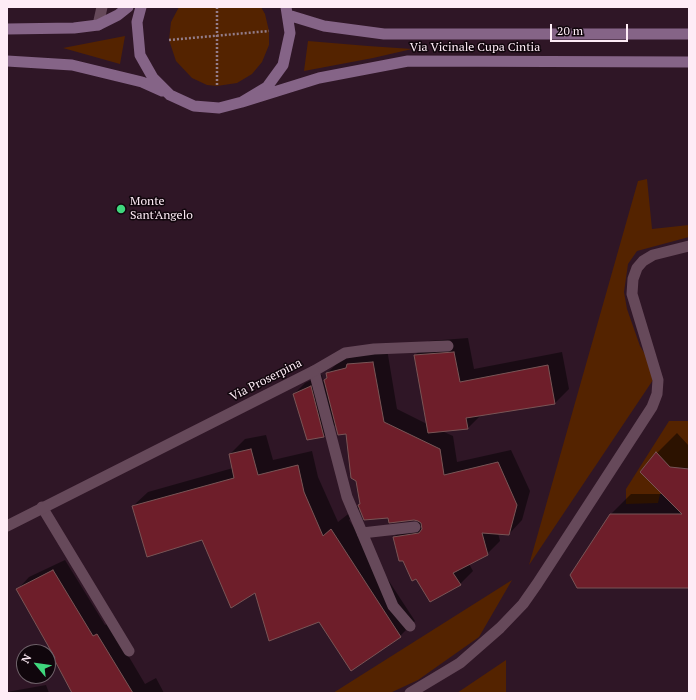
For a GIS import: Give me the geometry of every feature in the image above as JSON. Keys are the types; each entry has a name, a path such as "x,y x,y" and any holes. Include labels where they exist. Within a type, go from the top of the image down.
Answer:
{"main road":[{"path":"7,29 74,28 98,25 118,16 128,7"},
{"path":"141,7 137,22 140,55 152,78 170,95"},
{"path":"7,62 72,65 142,82 194,106 219,108 242,102 267,87 283,65 290,33 287,11"},
{"name":"Via Vicinale Cupa Cintia","path":"287,11 324,26 384,34 689,34"},
{"name":"Via Vicinale Cupa Cintia","path":"242,102 320,78 408,61 689,62"}],"street":[{"path":"98,25 102,7"},
{"path":"410,693 460,663 500,628 523,604 652,407 657,394 658,380 632,294 633,279 637,268 643,260 653,255 689,246"},
{"path":"314,371 345,353 374,349 448,346"},
{"name":"Via Proserpina","path":"7,526 314,371 348,497 393,606 410,626"},
{"path":"42,507 130,651"},
{"path":"362,533 415,527"}],"path":[{"path":"217,7 217,86"},
{"path":"170,40 269,31"}],"shaded area":[{"path":"179,7 261,7 265,14 269,31 269,45 262,62 252,74 237,83 217,86 207,85 192,78 176,61 169,40 171,22"},
{"path":"125,36 120,64 63,48"},
{"path":"308,41 368,46 412,49 304,71"},
{"path":"647,179 652,229 689,225 689,237 637,251 628,264 624,292 627,309 640,346 657,374 529,565 638,181"},
{"path":"669,421 689,421 689,468 670,467 656,452 640,472 657,489 670,475 681,493 660,494 658,503 626,504 626,489"},
{"path":"512,580 479,637 418,680 390,693 333,693"},
{"path":"506,660 506,693 457,693"}],"building":[{"path":"454,352 460,382 548,365 555,404 466,418 468,429 428,433 414,355"},
{"path":"373,362 384,422 440,449 444,475 498,462 517,505 509,535 482,533 488,555 453,573 461,585 430,602 416,579 412,581 403,561 399,561 393,537 419,533 422,529 421,523 414,520 389,523 388,518 364,520 358,505 360,504 356,481 351,478 346,434 338,435 324,380 327,378 326,373 346,368 347,364"},
{"path":"311,386 324,437 307,440 293,394"},
{"path":"251,449 258,475 298,465 304,492 323,536 331,529 401,637 351,671 319,622 269,641 255,593 231,608 202,540 147,557 132,506 234,478 229,454"},
{"path":"656,452 670,467 689,469 689,588 577,588 570,575 610,514 682,514 640,472"},
{"path":"53,570 93,636 97,634 133,693 72,693 56,663 56,644 47,644 16,589"}],"place":[{"name":"Monte Sant'Angelo","path":"121,209"}]}
